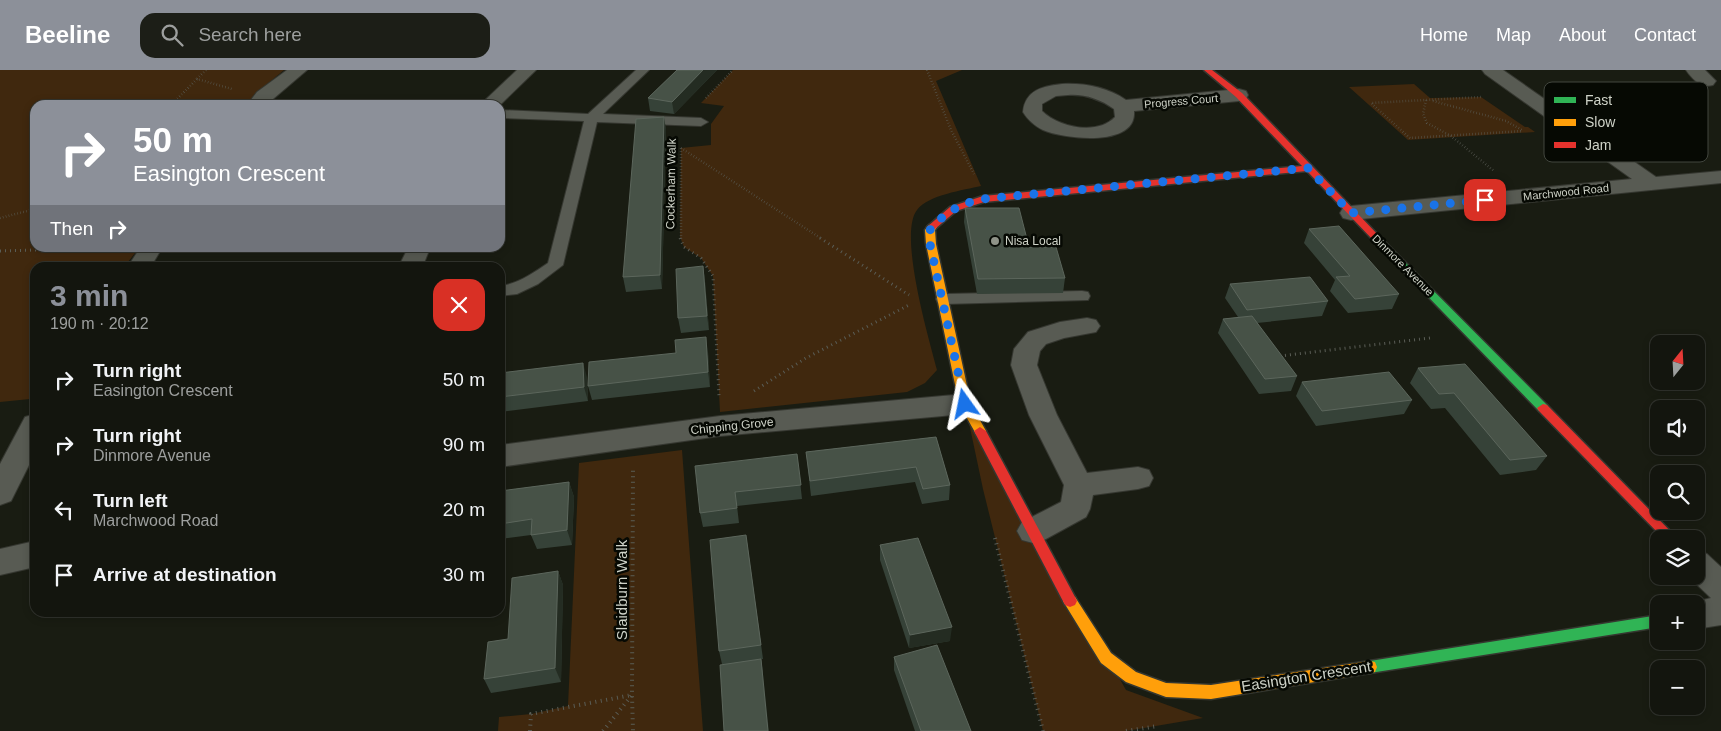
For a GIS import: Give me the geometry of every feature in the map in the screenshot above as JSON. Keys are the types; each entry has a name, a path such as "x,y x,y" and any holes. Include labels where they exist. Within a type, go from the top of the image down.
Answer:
{"street":[{"path":"260,100 298,70"},
{"path":"494,100 527,70"},
{"name":"Dinmore Avenue","path":"1208,70 1239,95 1351,213 1663,530"},
{"path":"1491,70 1544,107"},
{"name":"Progress Court","path":"1122,106 1239,95"},
{"path":"1622,162 1651,183"},
{"name":"Easington Crescent","path":"1308,168 987,199 964,203 944,214 930,230 930,244 944,299 965,404 1074,608 1106,658 1131,677 1166,690 1211,692 1650,622"},
{"name":"Marchwood Road","path":"1351,213 1721,177"},
{"path":"1033,531 1074,509 1079,485 1043,415 1024,365 1027,349 1037,338 1060,330 1087,326"},
{"name":"Chipping Grove","path":"505,455 633,438 720,420 965,404"},
{"path":"0,493 30,434"},
{"path":"1079,485 1138,478"},
{"path":"0,562 30,555"},
{"path":"1705,572 1721,588"},
{"path":"1705,614 1721,611"}],"lane":[{"path":"505,291 532,282 555,264 592,117 643,70"},
{"path":"505,114 701,122"},
{"path":"944,299 1082,296"}],"path":[{"path":"176,100 206,70"},
{"name":"Cockerham Walk","path":"720,420 713,276 701,258 684,248 680,237 681,121 733,70"},
{"path":"928,70 951,130 987,199"},
{"path":"197,79 260,100"},
{"path":"1430,100 1506,121 1524,131 1410,138 1371,103 1526,94"},
{"path":"1426,100 1423,114 1427,123 1451,136 1523,196"},
{"path":"681,148 947,319"},
{"path":"0,218 30,210"},
{"path":"0,251 30,250"},
{"path":"720,420 806,358 918,301"},
{"path":"1273,357 1470,334"},
{"name":"Slaidburn Walk","path":"633,438 633,731"},
{"path":"994,532 1043,731"},
{"path":"530,731 531,714 632,695"},
{"path":"603,731 632,695"}],"shaded area":[{"path":"0,70 284,70 266,85 253,100 30,100 30,252 136,252 128,262 30,262 30,399 0,402"},
{"path":"733,70 962,70 936,81 981,186 929,200 917,210 912,222 911,241 917,287 937,370 925,383 907,392 720,412 713,276 701,258 684,247 680,237 681,148 711,145 711,124 724,106 701,103"},
{"path":"1414,84 1430,98 1481,97 1535,132 1408,140 1349,87"},
{"path":"965,404 1126,690 1203,718 1126,731 1043,731 983,489"},
{"path":"682,450 703,731 498,731 499,717 531,714 568,706 579,463"}],"building":[{"path":"677,70 703,70 672,102 648,98"},
{"path":"664,117 660,275 623,277 636,119"},
{"name":"Nisa Local","path":"965,208 1019,208 1029,247 1056,247 1065,278 978,279"},
{"path":"1339,226 1399,294 1355,299 1336,277 1350,276 1309,229"},
{"path":"703,266 707,316 678,318 676,269"},
{"path":"1310,277 1328,301 1247,310 1230,284"},
{"path":"1252,316 1297,376 1265,379 1223,319"},
{"path":"706,337 708,372 588,386 589,362 676,353 675,340"},
{"path":"583,363 584,387 505,396 505,372"},
{"path":"1465,364 1547,456 1510,460 1454,393 1439,394 1418,368"},
{"path":"1389,372 1412,400 1322,411 1302,382"},
{"path":"936,437 950,485 923,489 916,467 810,481 806,452"},
{"path":"797,454 801,485 735,492 737,508 700,513 695,466"},
{"path":"569,482 567,530 531,535 532,519 505,523 505,490"},
{"path":"746,535 761,645 719,651 710,540"},
{"path":"918,538 952,627 910,635 880,545"},
{"path":"558,571 555,668 484,679 488,642 508,639 512,578"},
{"path":"937,645 971,731 921,731 894,657"},
{"path":"761,659 768,731 724,731 720,665"}],"traffic: fast":[{"path":"1377,239 1543,408"},
{"path":"1370,667 1650,622"}],"traffic: slow":[{"path":"932,227 930,230 931,244 965,404 980,431"},
{"path":"1070,601 1106,658 1131,677 1166,690 1211,692 1370,667"}],"traffic: jam":[{"path":"1208,70 1239,95 1377,239"},
{"path":"932,227 953,209 983,199 1308,168"},
{"path":"1543,408 1663,530"},
{"path":"980,431 1070,601"}],"place":[{"name":"Nisa Local","path":"995,241"}],"route":[{"path":"965,404 944,299 930,244 930,230 938,220 944,214 964,203 982,199 1308,168 1351,213 1485,200"}]}
